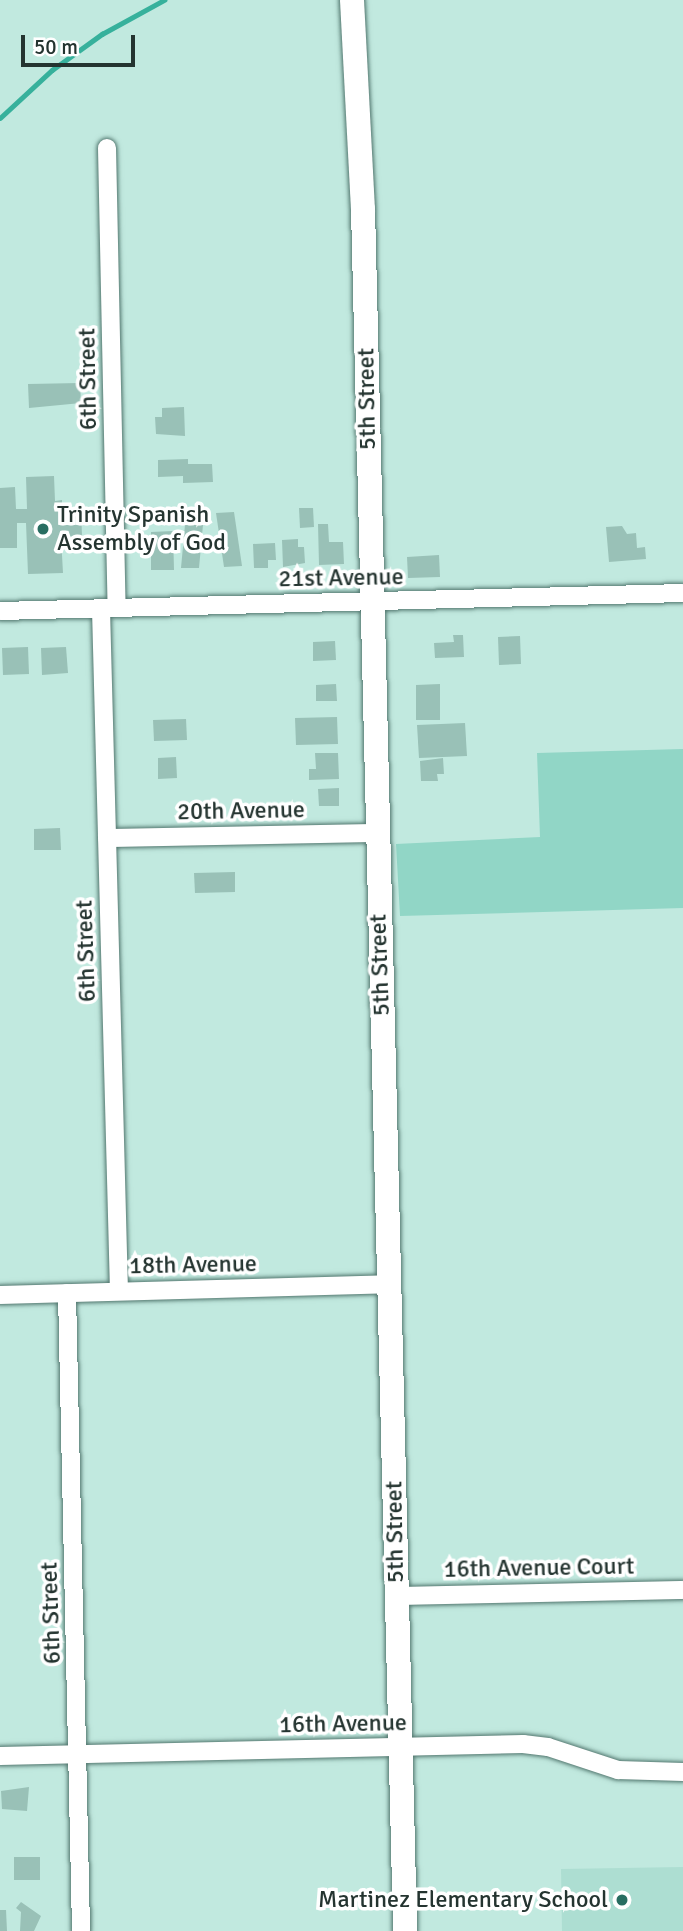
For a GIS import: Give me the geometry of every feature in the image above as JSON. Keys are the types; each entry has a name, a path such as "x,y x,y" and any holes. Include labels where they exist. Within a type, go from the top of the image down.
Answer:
{"main road":[{"name":"5th Street","path":"352,0 363,209 405,1931"}],"street":[{"name":"6th Street","path":"107,148 107,838 119,1291"},
{"name":"21st Avenue","path":"0,611 683,593"},
{"name":"20th Avenue","path":"107,838 377,833"},
{"name":"18th Avenue","path":"0,1295 388,1284"},
{"name":"6th Street","path":"67,1293 82,1931"},
{"name":"16th Avenue Court","path":"396,1596 683,1590"},
{"name":"16th Avenue","path":"0,1756 536,1745 618,1770 683,1772"}],"shaded area":[{"path":"683,749 683,908 400,916 396,844 540,837 537,753"},
{"name":"Martinez Elementary School","path":"683,1867 683,1931 562,1931 561,1869"}],"building":[{"path":"80,383 81,403 29,408 28,384"},
{"path":"184,407 185,436 156,434 155,417 162,417 162,408"},
{"path":"188,459 188,464 212,464 213,482 183,483 183,476 158,477 158,460"},
{"path":"54,476 55,501 62,500 62,509 81,509 82,536 61,537 63,573 28,574 26,523 17,523 17,548 0,548 0,488 15,487 16,509 27,509 26,477"},
{"path":"299,508 313,508 314,527 300,528"},
{"path":"234,512 242,566 224,567 216,513"},
{"path":"186,514 204,514 199,568 181,568"},
{"path":"318,524 328,524 329,542 343,542 344,564 319,565"},
{"path":"622,526 627,534 636,533 637,548 645,547 646,559 609,562 606,527"},
{"path":"173,531 174,570 151,570 151,532"},
{"path":"298,539 298,547 304,547 305,563 283,567 282,540"},
{"path":"275,543 276,560 268,560 268,568 254,568 253,544"},
{"path":"439,555 440,577 408,578 407,557"},
{"path":"453,635 463,635 464,657 435,658 434,643 454,642"},
{"path":"520,636 521,664 499,665 498,637"},
{"path":"335,641 336,660 313,661 313,642"},
{"path":"28,647 29,674 3,675 2,648"},
{"path":"66,647 68,673 42,675 41,648"},
{"path":"336,684 337,701 316,701 316,685"},
{"path":"440,684 440,720 416,720 416,685"},
{"path":"337,717 338,744 296,745 295,718"},
{"path":"186,719 187,740 154,741 153,720"},
{"path":"465,723 467,756 419,758 417,725"},
{"path":"315,753 338,753 339,779 309,780 309,769 316,769"},
{"path":"176,757 177,778 158,779 158,758"},
{"path":"443,758 444,774 437,774 438,781 421,781 420,761"},
{"path":"339,788 339,806 319,806 318,789"},
{"path":"60,828 61,850 34,850 34,829"},
{"path":"235,872 235,892 195,893 194,873"},
{"path":"29,1787 27,1811 2,1809 1,1791"},
{"path":"14,1857 40,1857 40,1880 14,1880"},
{"path":"21,1902 41,1916 34,1931 20,1931 21,1912 16,1908"},
{"path":"0,1910 6,1910 7,1931 0,1931"}],"waterway":[{"path":"0,118 52,70 102,34 164,0"}],"place":[{"name":"Trinity Spanish Assembly of God","path":"43,529"},
{"name":"Martinez Elementary School","path":"622,1900"}]}
